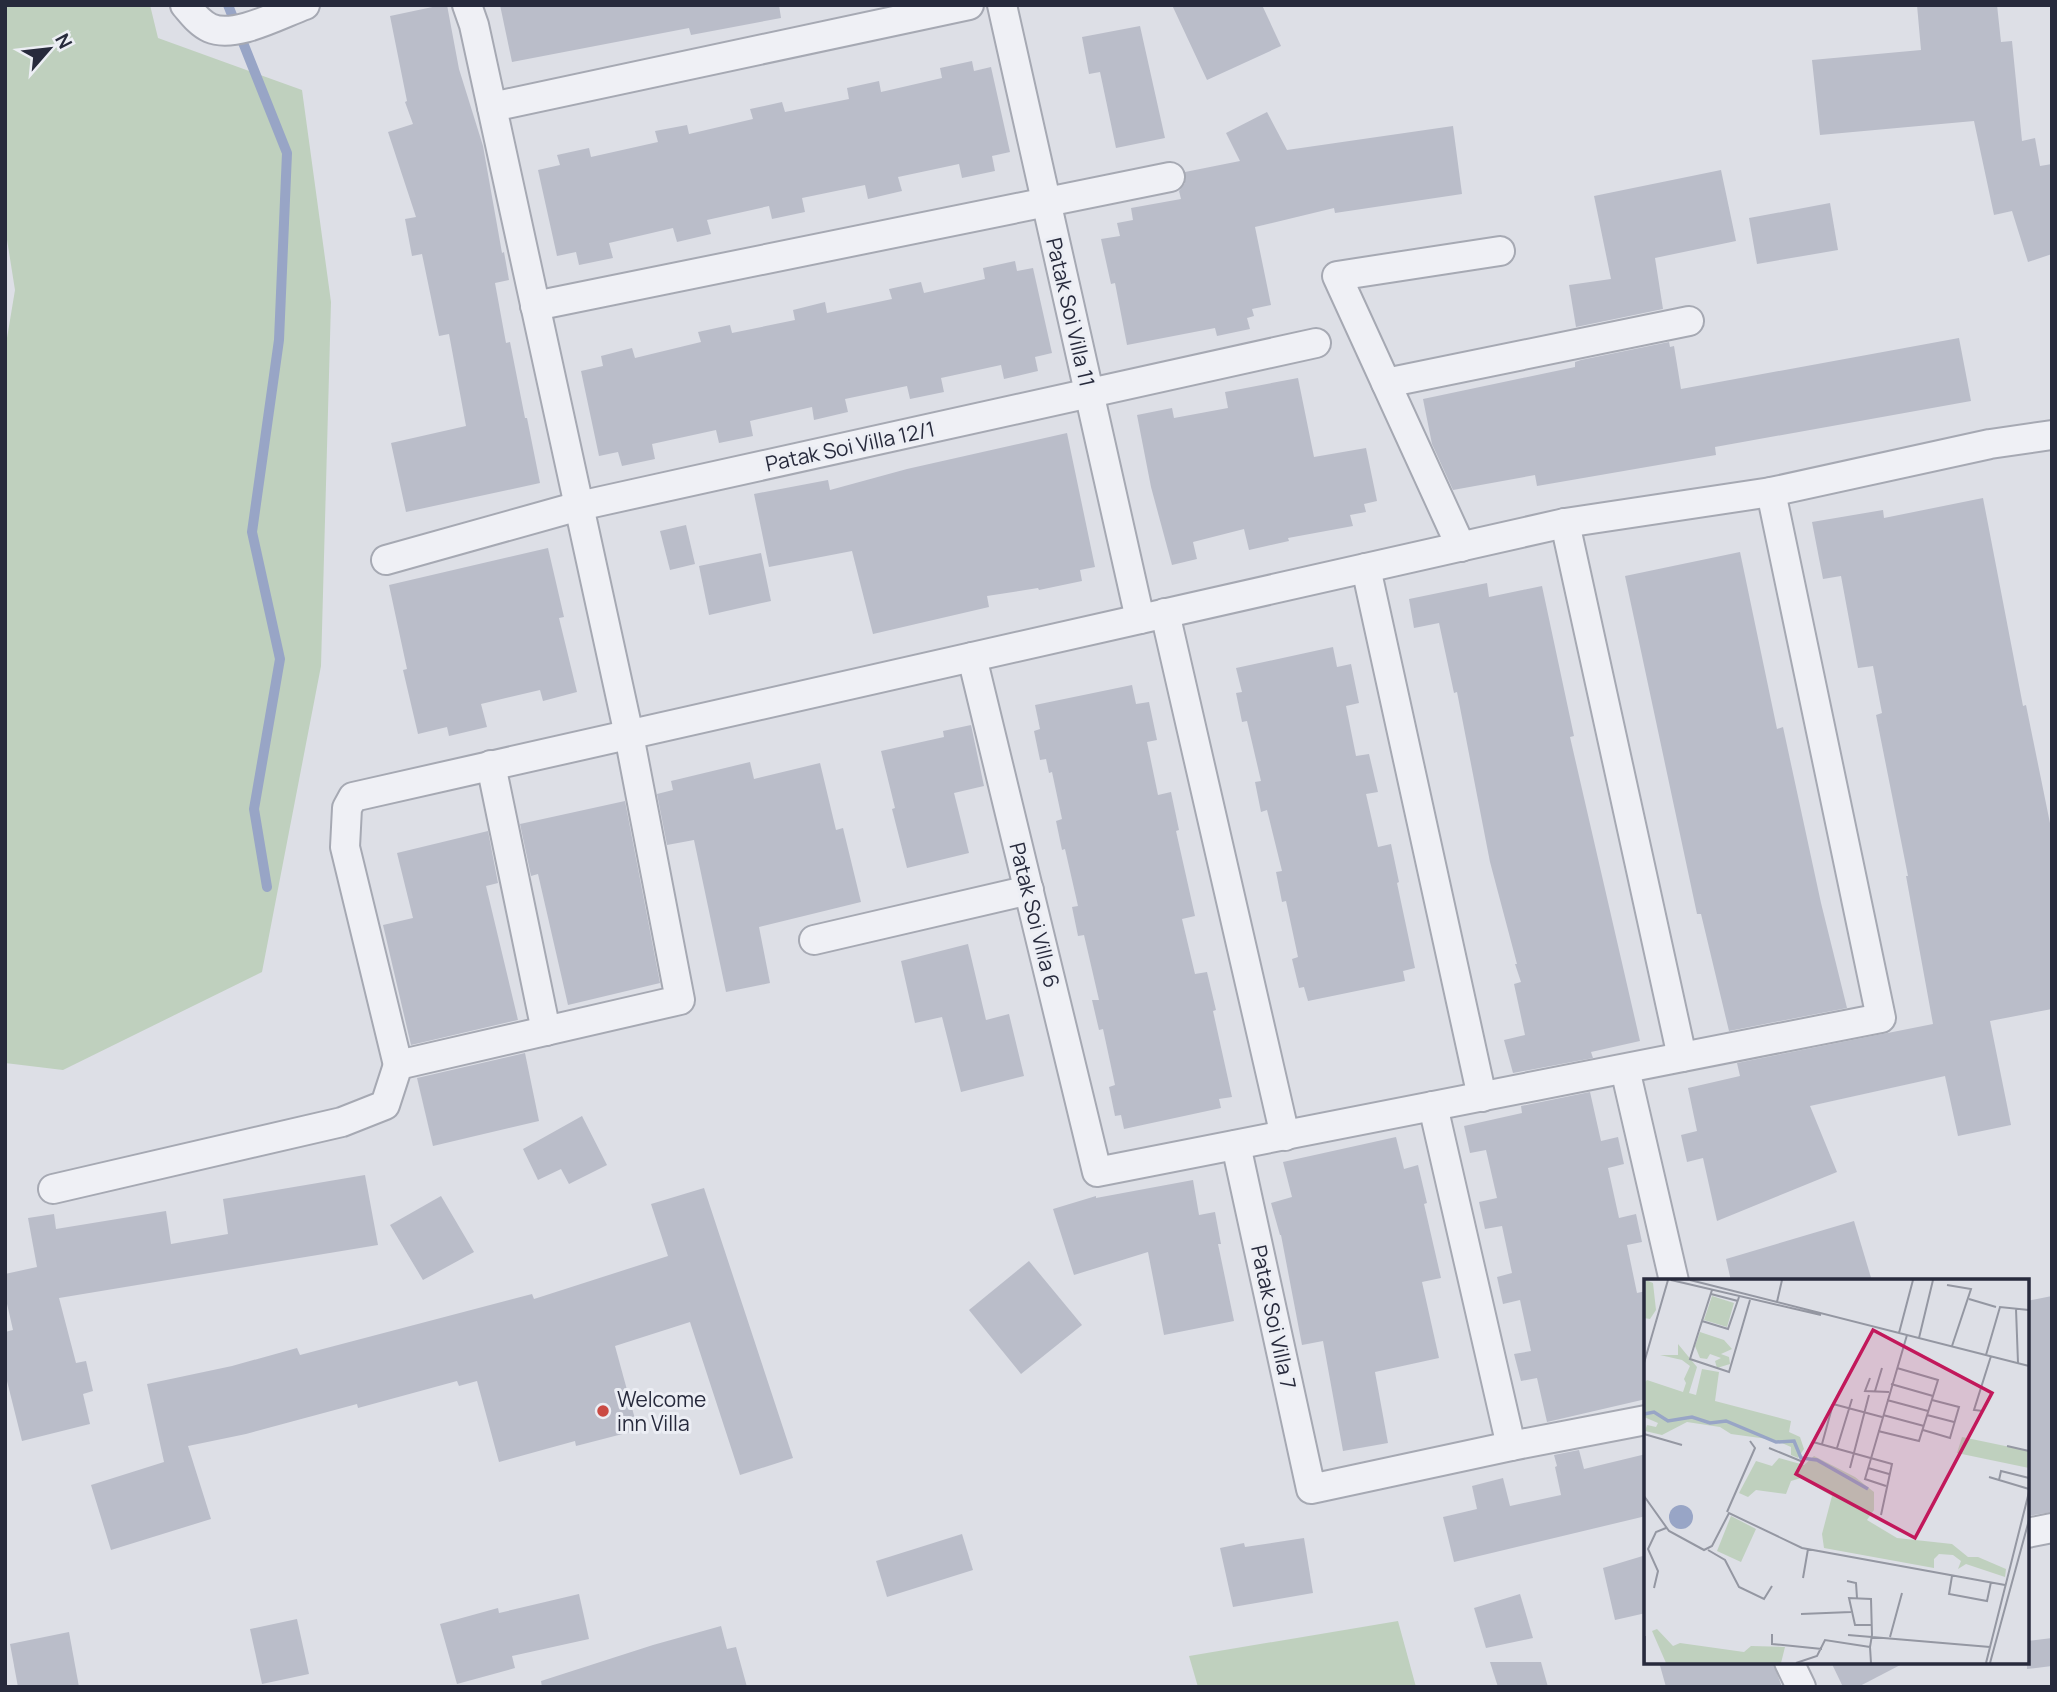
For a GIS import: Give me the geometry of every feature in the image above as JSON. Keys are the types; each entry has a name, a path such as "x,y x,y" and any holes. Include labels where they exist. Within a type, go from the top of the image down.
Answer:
{"street":[{"path":"185,5 197,19 210,28 233,30 305,5"},
{"path":"398,1065 680,1000 629,735 474,25 467,5"},
{"path":"492,107 969,5"},
{"name":"Patak Soi Villa 11","path":"1002,5 1089,393 1153,616 1285,1136"},
{"path":"535,306 1170,177"},
{"path":"1461,547 1337,276 1500,251"},
{"path":"1386,383 1689,321"},
{"name":"Patak Soi Villa 12/1","path":"386,560 579,506 1316,343"},
{"path":"52,1189 342,1122 385,1105 398,1065 345,847 347,808 353,796 1565,523 1771,492 1990,444 2052,435"},
{"path":"1236,1145 1881,1018 1771,492"},
{"path":"1565,523 1682,1057"},
{"path":"1366,568 1482,1097"},
{"name":"Patak Soi Villa 6","path":"972,657 1097,1172 1236,1145"},
{"path":"491,765 546,1031"},
{"path":"814,940 1029,890"},
{"path":"1625,1069 1674,1279"},
{"path":"1433,1106 1511,1446 1644,1420"},
{"name":"Patak Soi Villa 7","path":"1236,1145 1311,1489 1511,1446"},
{"path":"2029,1533 2052,1528"},
{"path":"1791,1664 1801,1687"}],"green space":[{"path":"5,5 150,5 158,38 302,90 331,302 321,666 262,972 63,1070 5,1063 5,350 15,290 5,227"},
{"path":"1398,1621 1416,1687 1198,1687 1189,1656"}],"building":[{"path":"447,5 459,69 483,146 509,280 495,283 506,343 510,342 540,483 406,512 391,443 466,426 449,334 439,336 422,254 412,256 405,219 416,217 388,132 413,124 405,102 407,101 390,16"},
{"path":"500,5 779,5 781,18 691,35 689,28 512,62"},
{"path":"1172,5 1262,5 1281,46 1207,80"},
{"path":"1917,5 1997,5 2001,42 2012,41 2022,141 2035,138 2040,166 2052,164 2052,254 2028,262 2012,211 1994,215 1974,121 1820,135 1812,60 1921,50"},
{"path":"1140,26 1165,138 1116,148 1100,72 1089,74 1082,37"},
{"path":"972,61 974,71 991,67 1010,152 992,156 995,171 962,178 959,164 898,177 902,191 868,199 865,185 802,198 805,212 772,219 769,206 707,220 711,234 677,242 673,228 609,243 613,258 579,265 576,252 557,256 538,170 560,165 557,155 589,148 591,157 658,142 655,131 687,125 689,134 753,119 750,109 782,102 785,112 849,99 847,88 879,81 881,92 942,78 940,68"},
{"path":"1267,112 1287,150 1453,126 1462,194 1335,213 1334,208 1255,227 1271,305 1252,309 1254,316 1247,318 1250,329 1217,336 1215,328 1127,345 1115,283 1111,284 1101,239 1120,236 1117,223 1133,220 1131,208 1181,199 1179,191 1185,183 1185,172 1240,161 1226,133"},
{"path":"1721,170 1736,241 1655,258 1663,309 1576,327 1569,285 1611,279 1594,196"},
{"path":"1830,203 1838,250 1757,264 1749,218"},
{"path":"1015,261 1017,271 1033,268 1052,353 1035,357 1038,371 1004,379 1001,365 941,378 944,392 910,399 907,386 845,399 848,412 814,420 812,407 750,421 753,436 719,443 716,430 652,444 655,459 622,466 618,452 599,456 581,371 603,366 601,356 632,348 635,358 701,342 698,332 730,325 732,333 795,320 793,310 825,302 827,313 892,299 889,289 921,282 924,293 985,279 983,268"},
{"path":"1959,338 1971,401 1715,447 1716,455 1537,486 1535,475 1453,490 1432,444 1423,399 1575,367 1575,362 1581,360 1669,342 1670,347 1674,346 1681,389"},
{"path":"1298,378 1314,457 1366,448 1377,501 1364,504 1366,512 1350,515 1353,526 1288,538 1289,541 1249,550 1244,529 1193,542 1197,559 1172,565 1151,487 1137,415 1172,408 1174,418 1228,408 1225,392"},
{"path":"1067,433 1095,567 1080,570 1082,581 1039,590 1038,588 987,596 989,607 873,634 852,551 769,567 754,494 828,480 830,490 907,469"},
{"path":"1983,498 2023,706 2026,705 2052,833 2052,1009 1990,1021 2011,1125 1958,1136 1945,1076 1810,1106 1837,1172 1717,1221 1703,1158 1687,1162 1681,1135 1697,1131 1688,1088 1740,1076 1737,1063 1933,1024 1908,876 1876,715 1882,713 1873,666 1858,668 1841,576 1823,579 1812,522 1883,510 1884,518"},
{"path":"686,525 695,564 670,570 660,531"},
{"path":"548,548 564,617 559,618 577,692 543,701 540,690 481,704 487,727 449,736 447,727 418,734 403,670 407,669 389,585"},
{"path":"1740,552 1777,729 1783,727 1847,1008 1729,1031 1701,914 1697,914 1625,576"},
{"path":"761,553 771,601 709,615 699,566"},
{"path":"1487,583 1489,597 1542,586 1574,736 1570,737 1640,1041 1591,1052 1593,1058 1513,1073 1504,1040 1525,1035 1514,984 1521,982 1490,862 1457,692 1454,693 1439,623 1414,628 1409,599"},
{"path":"1333,647 1337,667 1351,664 1359,703 1346,706 1356,756 1369,754 1378,792 1366,794 1378,847 1391,844 1415,968 1403,971 1405,981 1308,1001 1304,987 1299,988 1292,959 1298,957 1286,901 1282,902 1276,872 1282,871 1267,810 1261,812 1255,782 1261,781 1247,721 1242,722 1236,693 1242,692 1236,668"},
{"path":"1132,685 1136,704 1149,702 1157,740 1147,742 1158,795 1171,792 1179,830 1176,831 1195,916 1182,919 1195,974 1207,972 1232,1097 1219,1099 1221,1108 1124,1129 1121,1115 1115,1116 1109,1087 1115,1085 1103,1029 1099,1030 1092,1000 1099,1000 1084,935 1078,936 1072,907 1078,906 1056,821 1062,819 1052,772 1049,773 1046,759 1040,760 1034,731 1040,729 1035,705"},
{"path":"971,725 984,786 954,793 969,853 907,868 881,751 944,737 943,731"},
{"path":"750,762 754,779 820,763 836,830 843,828 861,902 759,927 770,983 726,992 694,840 667,845 657,794 673,790 671,781"},
{"path":"625,801 660,983 568,1005 538,874 531,876 520,824"},
{"path":"488,831 498,883 486,886 518,1020 411,1045 383,925 413,918 397,853"},
{"path":"968,944 986,1020 1009,1014 1024,1076 961,1092 942,1017 915,1023 901,961"},
{"path":"525,1053 539,1121 433,1146 417,1078"},
{"path":"1590,1092 1601,1141 1618,1137 1624,1164 1608,1168 1619,1218 1636,1214 1642,1242 1627,1245 1637,1293 1644,1291 1644,1399 1547,1422 1537,1378 1521,1381 1514,1354 1531,1351 1520,1300 1503,1304 1497,1277 1512,1273 1502,1226 1485,1229 1479,1202 1497,1198 1486,1150 1470,1153 1464,1126 1522,1113 1521,1106"},
{"path":"582,1116 607,1165 569,1184 561,1169 538,1180 523,1149"},
{"path":"1396,1137 1404,1169 1418,1165 1427,1203 1424,1204 1441,1278 1422,1282 1439,1358 1375,1372 1388,1443 1343,1451 1323,1341 1302,1345 1281,1235 1271,1203 1292,1197 1283,1162"},
{"path":"365,1175 378,1245 59,1298 76,1363 86,1361 93,1391 83,1394 90,1424 22,1441 5,1373 5,1332 13,1330 5,1295 5,1274 37,1267 28,1218 54,1214 56,1229 166,1211 171,1244 228,1234 223,1199"},
{"path":"1193,1180 1199,1215 1215,1212 1221,1244 1218,1244 1234,1321 1164,1335 1148,1252 1074,1275 1053,1209 1096,1196"},
{"path":"704,1188 793,1458 740,1475 690,1322 615,1346 638,1430 576,1446 575,1441 499,1462 477,1381 459,1386 457,1381 358,1408 357,1404 246,1434 188,1446 211,1519 111,1550 91,1485 164,1462 147,1384 232,1366 297,1348 300,1355 532,1294 534,1299 668,1256 651,1204"},
{"path":"441,1196 474,1252 423,1280 390,1225"},
{"path":"1854,1221 1871,1279 1731,1279 1726,1259"},
{"path":"1029,1261 1082,1325 1021,1374 969,1310"},
{"path":"2052,1296 2052,1512 2029,1516 2029,1301"},
{"path":"1579,1450 1584,1469 1644,1454 1644,1516 1454,1562 1443,1517 1477,1509 1472,1486 1503,1478 1510,1506 1561,1495 1554,1455"},
{"path":"962,1534 973,1570 887,1597 876,1561"},
{"path":"1304,1538 1313,1593 1233,1607 1220,1548 1244,1543 1245,1547"},
{"path":"1644,1556 1644,1613 1615,1620 1603,1568"},
{"path":"579,1594 589,1639 512,1656 515,1668 457,1684 440,1624 498,1608 499,1613"},
{"path":"1520,1594 1533,1638 1486,1648 1474,1608"},
{"path":"297,1619 309,1674 262,1684 250,1629"},
{"path":"721,1626 727,1649 736,1647 747,1687 542,1687 541,1681"},
{"path":"69,1632 79,1687 18,1687 10,1644"},
{"path":"2052,1638 2052,1666 2027,1669 2029,1641"},
{"path":"1490,1662 1541,1662 1548,1687 1498,1687"},
{"path":"1660,1664 1774,1664 1782,1687 1666,1687"},
{"path":"1832,1664 1902,1664 1858,1687 1843,1687"}],"waterway":[{"path":"228,5 287,153 279,340 252,532 280,659 254,809 267,887"}],"place":[{"name":"Welcome inn Villa","path":"603,1411"}]}
